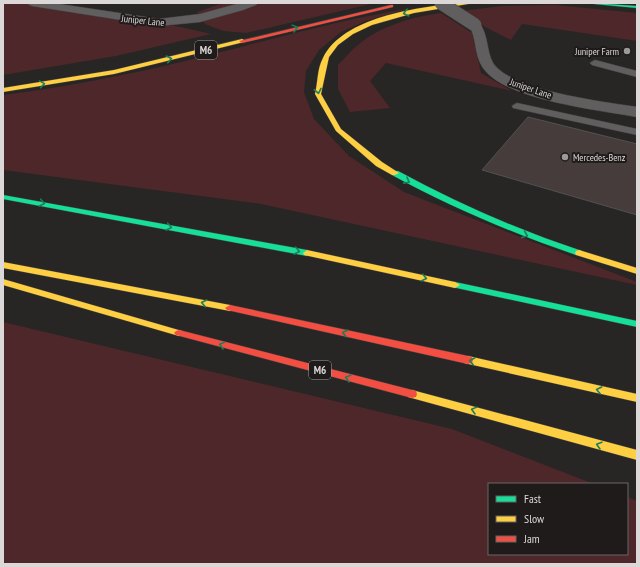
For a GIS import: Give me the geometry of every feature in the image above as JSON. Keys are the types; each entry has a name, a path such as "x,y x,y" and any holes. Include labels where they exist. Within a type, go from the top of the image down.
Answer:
{"highway":[{"path":"472,3 422,9 398,15 377,22 348,36 332,48 320,65 317,77 317,90 322,106 336,126 361,151 393,173 430,193 483,218 543,242 637,272"},
{"path":"594,3 637,7"},
{"name":"M6","path":"3,90 114,72 346,15 400,4"},
{"path":"3,197 32,201 312,254 637,324"},
{"path":"3,265 252,312 637,398"},
{"name":"M6","path":"3,282 139,324 517,422 637,455"}],"street":[{"name":"Juniper Lane","path":"32,3 160,23 197,18 252,3"},
{"name":"Juniper Lane","path":"441,3 475,25 480,31 484,59 490,68 504,79 523,88 546,94 637,112"}],"lane":[{"path":"595,63 637,74"},
{"path":"517,106 637,132"}],"shaded area":[{"path":"3,3 22,3 176,26 211,34 116,56 3,75"},
{"path":"223,3 375,3 246,33 223,31 205,24 197,12"},
{"path":"556,5 637,13 637,41 522,24 511,40 487,28 461,11 501,6"},
{"path":"411,8 366,21 341,32 319,50 306,71 304,92 314,119 349,156 404,192 637,282 637,285 261,204 3,170 3,95 104,79 195,59 348,20"},
{"path":"441,13 472,33 481,73 512,91 386,63 370,81 390,108 350,112 338,89 338,65 355,47 376,33 397,23"},
{"path":"3,322 452,429 591,483 488,483 488,555 628,555 628,497 637,501 637,564 3,564"}],"building":[{"name":"Mercedes-Benz","path":"528,117 637,144 637,215 482,170"}],"traffic: fast":[{"path":"594,3 637,7"},
{"path":"395,173 485,218 579,253"},
{"path":"3,197 307,253"},
{"path":"455,285 637,324"}],"traffic: slow":[{"path":"395,173 379,164 338,130 318,94 326,57 336,44 351,33 370,24 392,16 414,11 472,3"},
{"path":"3,90 114,72 242,41"},
{"path":"307,253 455,285"},
{"path":"579,253 637,271"},
{"path":"3,265 230,308"},
{"path":"3,282 179,333"},
{"path":"468,360 637,398"},
{"path":"412,394 637,455"}],"traffic: jam":[{"path":"242,41 391,6"},
{"path":"230,308 468,360"},
{"path":"179,333 412,394"}],"place":[{"name":"Juniper Farm","path":"627,51"},
{"name":"Mercedes-Benz","path":"565,157"}]}
